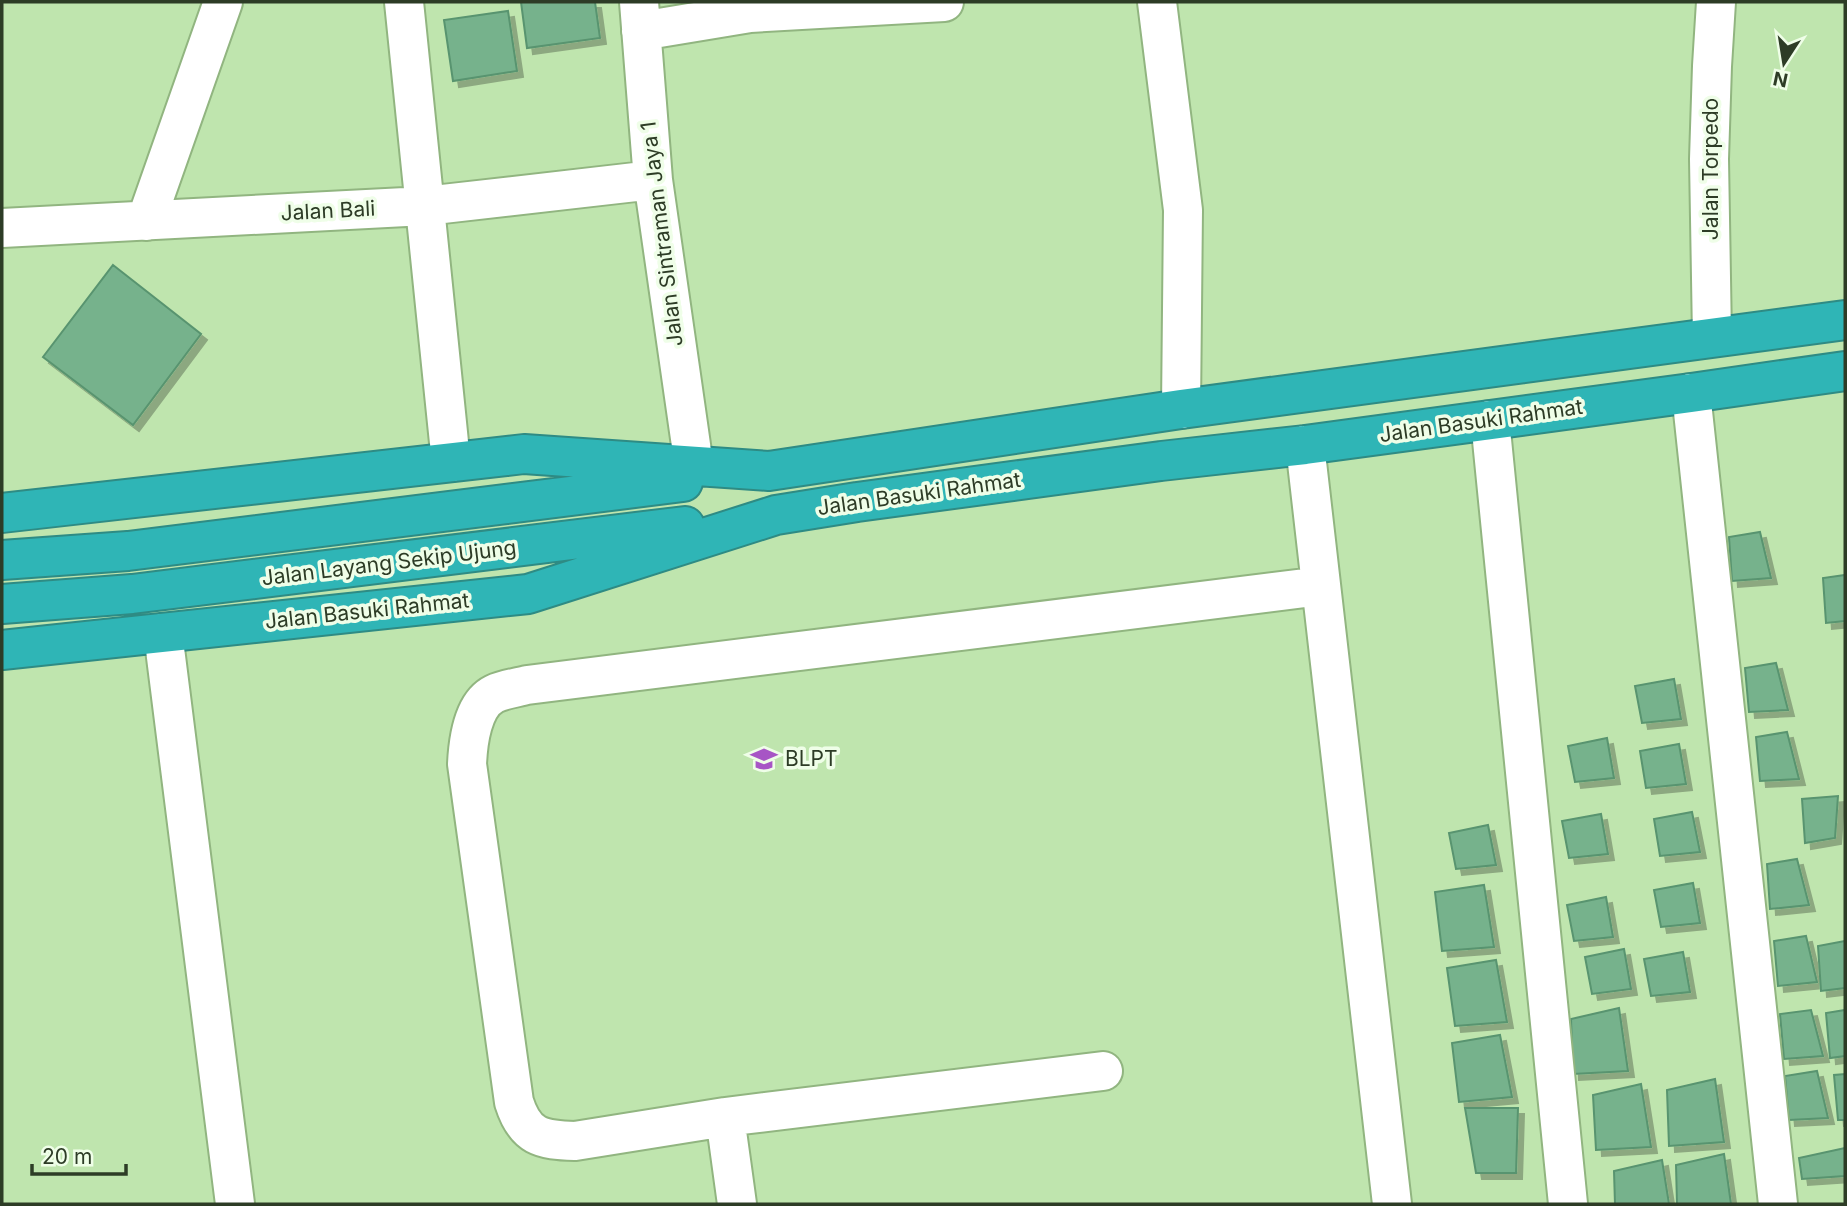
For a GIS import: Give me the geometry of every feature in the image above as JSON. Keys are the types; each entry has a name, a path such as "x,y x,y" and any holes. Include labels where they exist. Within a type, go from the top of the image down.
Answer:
{"highway":[{"name":"Jalan Basuki Rahmat","path":"2,513 524,454 769,471 1181,409 1845,320"},
{"name":"Jalan Basuki Rahmat","path":"2,650 528,594 776,515 1161,461 1305,445 1691,394 1845,371"},
{"name":"Jalan Layang Sekip Ujung","path":"2,560 128,551 769,471"},
{"name":"Jalan Layang Sekip Ujung","path":"2,604 132,594 776,515"}],"street":[{"path":"146,221 223,2"},
{"path":"404,2 451,462"},
{"path":"640,16 944,2"},
{"path":"1157,2 1184,211 1181,409"},
{"name":"Jalan Torpedo","path":"1712,337 1709,159 1716,2"},
{"name":"Jalan Sintraman Jaya 1","path":"640,16 653,180 694,466"},
{"name":"Jalan Bali","path":"2,228 425,205 653,180"},
{"path":"1691,394 1778,1204"},
{"path":"1490,420 1568,1204"},
{"path":"1305,445 1392,1204"},
{"path":"1103,1071 725,1116 575,1141 539,1137 519,1118 514,1102 467,764 471,729 479,710 492,695 527,685 1321,586"},
{"path":"163,633 235,1204"},
{"path":"725,1116 737,1204"}],"building":[{"path":"521,2 595,2 600,38 527,48"},
{"path":"508,11 517,71 453,81 444,20"},
{"path":"113,265 201,334 133,425 43,357"},
{"path":"1760,532 1771,578 1732,581 1729,537"},
{"path":"1845,575 1845,621 1826,623 1823,578"},
{"path":"1776,663 1788,710 1749,712 1745,668"},
{"path":"1674,679 1681,719 1642,723 1635,686"},
{"path":"1787,732 1799,779 1760,781 1756,737"},
{"path":"1607,738 1614,778 1575,782 1568,746"},
{"path":"1679,744 1686,784 1646,788 1640,751"},
{"path":"1838,796 1835,838 1805,843 1802,799"},
{"path":"1692,812 1700,852 1660,856 1654,819"},
{"path":"1601,814 1608,854 1569,858 1562,821"},
{"path":"1488,825 1496,865 1456,869 1449,833"},
{"path":"1797,859 1809,905 1770,909 1767,864"},
{"path":"1693,883 1700,923 1661,927 1654,890"},
{"path":"1484,885 1494,947 1442,951 1435,892"},
{"path":"1606,897 1613,937 1574,941 1567,905"},
{"path":"1806,936 1817,982 1778,986 1774,941"},
{"path":"1845,941 1845,988 1821,991 1818,946"},
{"path":"1624,949 1631,989 1592,994 1585,957"},
{"path":"1683,952 1690,992 1651,996 1644,959"},
{"path":"1496,960 1507,1022 1455,1026 1447,968"},
{"path":"1619,1008 1628,1071 1573,1074 1571,1019"},
{"path":"1811,1010 1823,1056 1784,1059 1780,1014"},
{"path":"1845,1010 1845,1056 1830,1058 1826,1013"},
{"path":"1500,1035 1512,1097 1459,1102 1452,1043"},
{"path":"1817,1071 1828,1118 1789,1120 1785,1076"},
{"path":"1845,1074 1845,1120 1838,1120 1834,1075"},
{"path":"1715,1079 1724,1142 1669,1146 1667,1090"},
{"path":"1641,1084 1651,1147 1596,1150 1593,1095"},
{"path":"1465,1108 1518,1108 1516,1173 1476,1173"},
{"path":"1845,1148 1845,1176 1802,1179 1799,1158"},
{"path":"1724,1154 1731,1204 1677,1204 1676,1165"},
{"path":"1662,1160 1669,1204 1615,1204 1614,1171"}],"place":[{"name":"BLPT","path":"764,759"}]}
